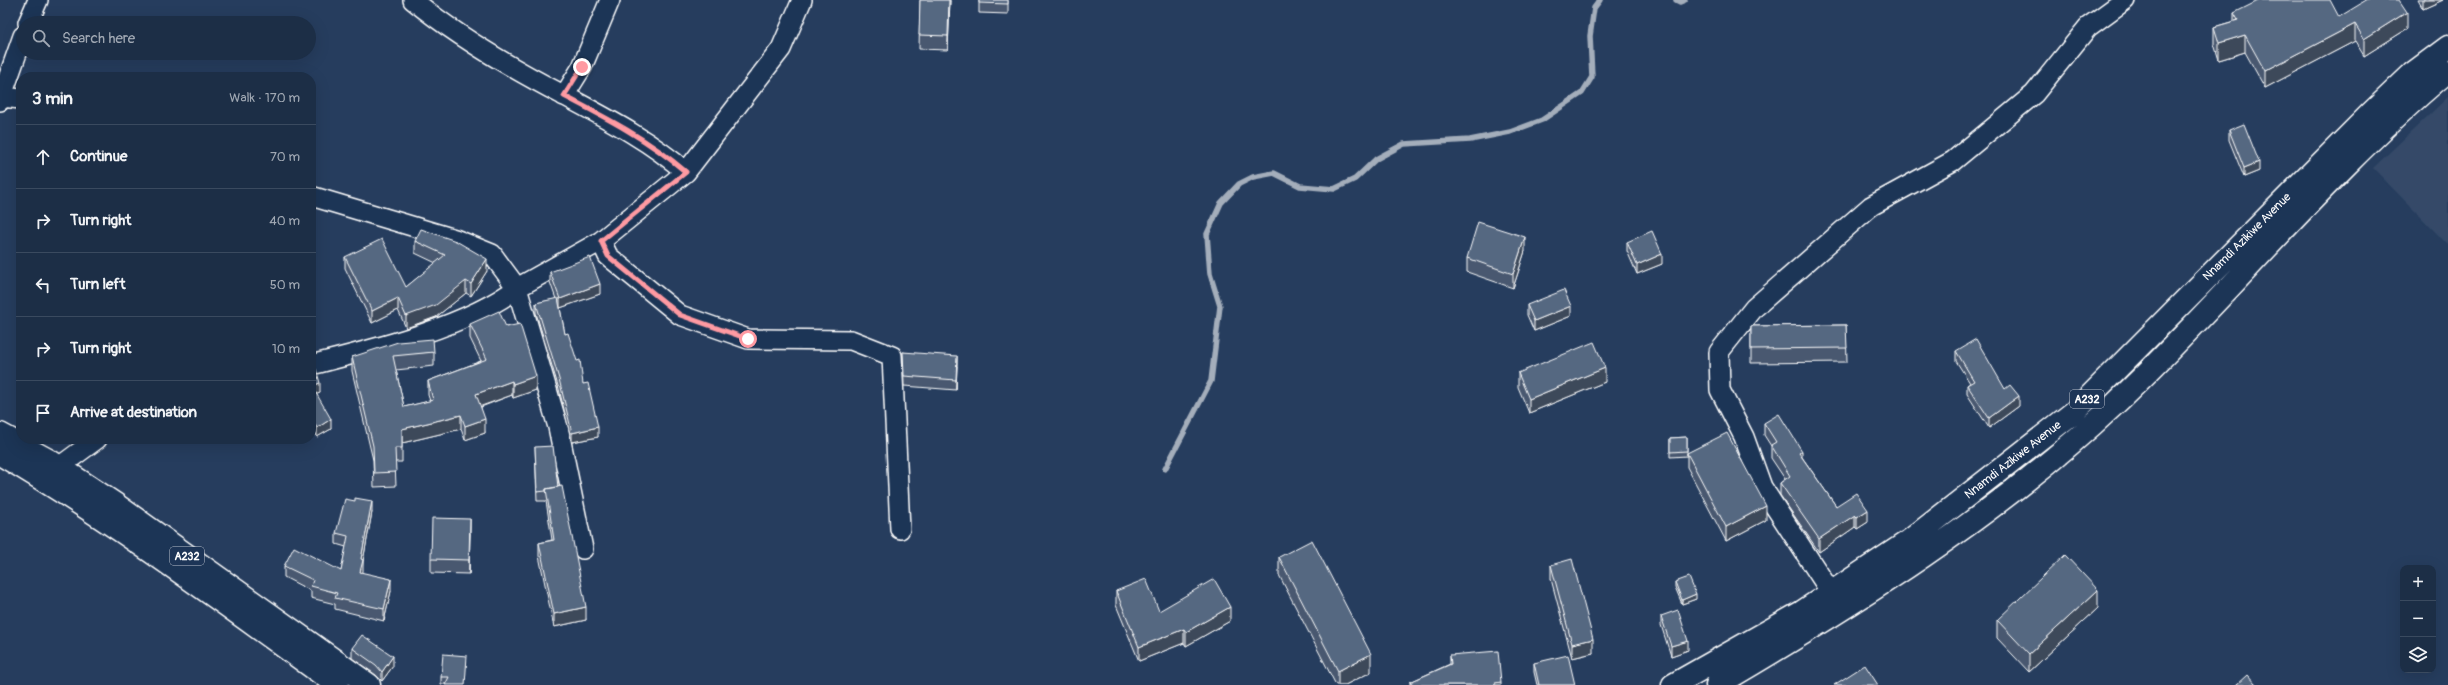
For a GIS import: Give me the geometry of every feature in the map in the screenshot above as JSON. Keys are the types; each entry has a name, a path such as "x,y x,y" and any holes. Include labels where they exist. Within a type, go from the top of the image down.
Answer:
{"main road":[{"name":"Nnamdi Azikiwe Avenue","path":"1673,685 1832,594 1909,541 2074,412 2370,114 2413,73 2448,47"},
{"name":"Nnamdi Azikiwe Avenue","path":"1717,685 1829,619 1903,570 1973,520 2043,466 2114,405 2359,152 2448,71"},
{"name":"A232","path":"0,434 16,443"},
{"name":"A232","path":"18,444 59,467 115,504 369,685"},
{"name":"A232","path":"0,454 65,494 182,574 337,685"}],"street":[{"path":"31,16 38,0"},
{"path":"413,0 431,15 495,56 564,96 616,122 663,152 686,172"},
{"path":"564,96 582,67 610,0"},
{"path":"316,364 370,350 462,319 506,297 517,288 601,241 686,172 781,49 802,0"},
{"path":"1832,594 1762,487 1744,437 1720,390 1719,352 1754,308 1871,206 1953,161 2034,94 2088,27 2125,0"},
{"path":"16,56 1,99 16,98"},
{"path":"316,197 455,239 492,254 517,288 558,427 583,549"},
{"path":"601,241 608,256 680,315 748,339 851,340 892,356 900,529"},
{"path":"59,467 90,444"}],"shaded area":[{"path":"2448,97 2448,245 2373,168"}],"building":[{"path":"920,0 949,0 948,36 919,35"},
{"path":"979,0 1008,0 1008,4 979,3"},
{"path":"2260,0 2330,0 2339,17 2367,0 2399,0 2407,12 2364,39 2355,24 2265,71 2245,35 2219,43 2214,27 2238,20 2234,13"},
{"path":"2244,124 2259,162 2244,168 2229,130"},
{"path":"1478,222 1525,237 1513,274 1467,258"},
{"path":"421,229 456,241 487,259 471,284 466,281 436,305 406,316 398,298 372,311 345,257 382,239 406,287 445,255 415,241"},
{"path":"1652,231 1662,254 1637,265 1627,242"},
{"path":"590,257 600,284 560,299 550,272"},
{"path":"1564,290 1571,306 1534,321 1527,305"},
{"path":"558,298 565,334 568,333 577,361 580,360 583,384 588,383 598,427 572,433 559,379 536,303"},
{"path":"499,311 506,327 520,324 536,376 513,384 512,381 476,394 485,419 465,426 461,415 402,429 402,448 395,448 396,472 374,473 373,446 352,357 398,342 433,339 434,352 393,356 404,407 433,400 428,381 487,359 470,324"},
{"path":"1846,325 1847,348 1751,349 1751,326"},
{"path":"1976,339 2005,389 2010,385 2019,396 1989,418 1967,385 1974,381 1956,351"},
{"path":"1594,342 1605,368 1529,399 1518,373"},
{"path":"903,352 957,356 956,380 904,376"},
{"path":"316,369 320,383 316,384"},
{"path":"316,393 331,419 317,428 316,426"},
{"path":"1779,414 1802,451 1799,453 1836,506 1856,493 1868,510 1857,517 1855,515 1819,539 1780,483 1790,476 1771,445 1776,442 1764,423"},
{"path":"1727,433 1766,506 1726,527 1687,453"},
{"path":"1687,437 1687,451 1670,452 1670,438"},
{"path":"553,446 558,487 537,492 535,447"},
{"path":"562,486 586,607 554,614 539,543 554,540 546,489"},
{"path":"355,498 372,501 360,572 391,579 384,609 335,598 337,593 311,586 313,580 284,566 294,547 341,571 348,536 336,533 345,499 355,501"},
{"path":"432,518 470,519 469,560 431,559"},
{"path":"1312,540 1371,654 1338,671 1279,557"},
{"path":"2065,555 2098,590 2029,654 1997,620"},
{"path":"1572,559 1593,639 1572,644 1551,565"},
{"path":"1689,577 1696,594 1682,600 1675,582"},
{"path":"1146,579 1159,611 1214,579 1230,607 1186,632 1184,629 1139,647 1116,591"},
{"path":"1678,610 1688,641 1671,646 1661,616"},
{"path":"362,635 393,656 382,672 376,665 352,648"},
{"path":"1498,651 1501,682 1495,683 1495,685 1412,685 1410,682 1451,664 1450,655"},
{"path":"443,654 467,656 465,685 445,685 449,677 441,677"},
{"path":"1568,655 1575,685 1539,685 1534,663"},
{"path":"1865,665 1878,685 1834,685"},
{"path":"2247,675 2256,685 2236,685"}],"waterway":[{"path":"1165,469 1211,381 1220,306 1210,274 1207,234 1221,203 1239,184 1253,177 1274,173 1300,186 1334,189 1355,179 1376,159 1404,144 1470,140 1510,132 1542,120 1582,93 1592,77 1590,36 1594,8 1600,0"},
{"path":"1676,0 1680,2 1685,0"}],"route":[{"path":"582,67 564,96 616,122 663,152 686,172 601,241 608,256 680,315 748,339"}]}
